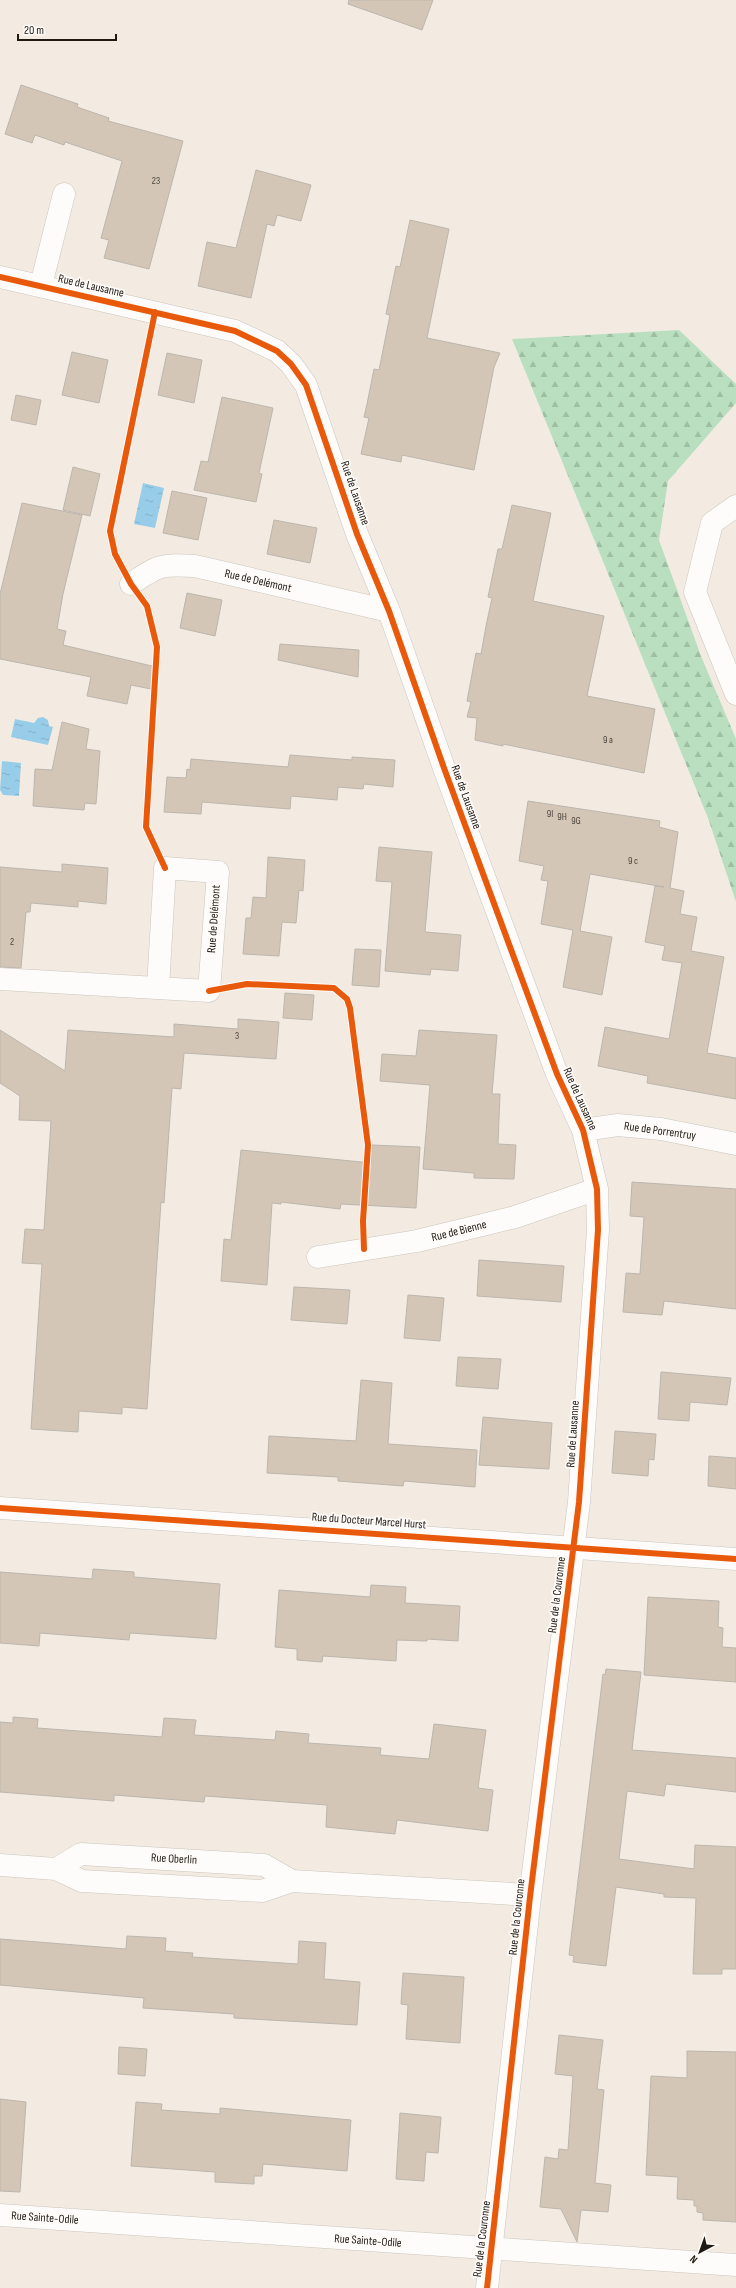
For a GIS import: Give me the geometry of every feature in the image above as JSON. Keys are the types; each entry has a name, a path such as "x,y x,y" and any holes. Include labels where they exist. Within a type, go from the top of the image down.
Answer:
{"street":[{"name":"Rue de Lausanne","path":"41,285 64,194"},
{"name":"Rue de Lausanne","path":"0,277 41,285 235,331 277,351 291,364 306,385 357,534 389,611 444,768 556,1074 583,1130 597,1188 596,1254 579,1502 574,1548"},
{"path":"736,506 712,524 695,592 736,694"},
{"name":"Rue de Delémont","path":"131,584 152,570 167,564 195,566 389,611"},
{"name":"Rue de Delémont","path":"0,979 209,991 218,872 165,868 158,988"},
{"name":"Rue de Porrentruy","path":"583,1130 625,1126 661,1129 736,1144"},
{"name":"Rue de Bienne","path":"318,1257 417,1241 515,1217 597,1188"},
{"name":"Rue du Docteur Marcel Hurst","path":"0,1508 500,1541 574,1548 736,1559"},
{"name":"Rue de la Couronne","path":"487,2288 530,1897 574,1548"},
{"name":"Rue Oberlin","path":"0,1865 56,1869 81,1854 264,1865 292,1880 512,1894 530,1897"},
{"name":"Rue Sainte-Odile","path":"0,2215 492,2250 736,2265"}],"green space":[{"path":"679,330 736,384 736,403 668,481 659,540 701,656 736,739 736,902 708,818 512,339"}],"water":[{"path":"143,483 164,488 155,528 134,524"},
{"path":"43,717 48,720 49,726 53,727 48,745 11,737 15,719 34,723 38,718"},
{"path":"2,761 21,763 19,796 3,795 0,790"}],"building":[{"path":"349,0 433,0 422,30 348,4"},
{"path":"21,85 78,104 77,107 109,118 108,121 183,141 149,269 104,258 109,240 101,238 122,161 65,142 64,145 35,135 32,143 5,134"},
{"path":"256,170 311,185 301,221 277,215 274,226 267,224 251,298 198,286 207,242 236,248"},
{"path":"410,220 449,229 427,338 500,353 494,367 474,470 402,455 401,462 361,454 369,418 364,417 374,369 379,370 390,315 386,314 396,266 400,267"},
{"path":"72,352 108,360 99,403 62,395"},
{"path":"167,353 202,360 194,403 158,395"},
{"path":"16,395 41,400 36,425 11,420"},
{"path":"222,397 273,408 259,473 262,474 256,502 194,490 201,461 208,462"},
{"path":"73,467 100,474 90,516 63,510"},
{"path":"172,491 207,498 198,540 163,533"},
{"path":"22,503 82,515 63,594 57,629 66,631 63,645 156,667 151,689 131,685 127,704 87,696 91,677 0,659 0,594"},
{"path":"512,505 551,513 533,601 604,616 587,696 655,709 644,773 503,744 503,746 475,740 477,718 467,717 471,702 467,701 476,653 481,654 492,598 488,597 498,549 502,549"},
{"path":"274,520 317,528 310,563 267,554"},
{"path":"187,593 222,600 215,636 180,628"},
{"path":"280,644 359,650 358,677 278,660"},
{"path":"62,722 89,729 86,749 100,751 96,804 85,803 84,810 33,806 35,769 52,770"},
{"path":"290,755 352,760 352,757 395,760 393,787 364,784 363,789 338,787 337,800 291,796 290,809 202,802 201,814 164,812 167,777 186,778 187,769 190,770 191,759 288,767"},
{"path":"528,801 660,821 659,827 678,832 670,888 684,891 680,914 697,917 691,951 724,957 707,1053 736,1058 736,1099 647,1083 648,1076 598,1066 605,1027 669,1039 682,963 662,960 665,946 645,942 655,886 664,887 590,874 580,931 612,937 602,995 563,987 573,930 541,924 548,881 541,880 544,866 519,861"},
{"path":"379,847 432,852 425,932 461,935 458,971 431,969 430,975 385,971 392,882 376,881"},
{"path":"268,857 305,860 303,891 299,890 296,923 282,922 279,956 243,954 246,918 251,918 253,897 266,898"},
{"path":"62,864 108,868 106,904 78,901 78,907 31,903 30,912 26,912 21,968 0,967 0,867 62,872"},
{"path":"355,949 381,950 379,987 352,985"},
{"path":"285,993 314,995 312,1020 283,1018"},
{"path":"238,1019 279,1022 276,1059 184,1053 181,1089 172,1088 164,1203 161,1202 147,1409 122,1407 122,1414 79,1411 78,1432 31,1429 42,1264 22,1263 25,1229 44,1230 51,1121 19,1120 20,1096 0,1083 0,1030 65,1071 68,1030 174,1037 174,1024 238,1029"},
{"path":"419,1030 497,1035 492,1094 500,1094 498,1144 516,1145 514,1179 474,1178 474,1173 423,1169 430,1085 380,1081 382,1054 416,1056"},
{"path":"372,1145 420,1147 416,1208 341,1204 340,1209 281,1202 281,1204 272,1203 267,1285 221,1281 224,1239 231,1240 241,1150 371,1163"},
{"path":"632,1182 736,1189 736,1309 664,1301 662,1315 623,1312 626,1273 640,1274 644,1217 630,1216"},
{"path":"479,1260 564,1266 561,1302 477,1296"},
{"path":"294,1287 350,1290 347,1324 291,1320"},
{"path":"408,1295 444,1298 440,1341 404,1338"},
{"path":"458,1357 501,1359 498,1389 456,1386"},
{"path":"661,1372 731,1378 727,1405 690,1402 689,1421 658,1419"},
{"path":"361,1380 392,1383 388,1444 477,1450 475,1487 404,1481 403,1486 338,1481 338,1477 267,1473 269,1436 356,1441"},
{"path":"483,1417 552,1423 549,1469 479,1465"},
{"path":"615,1431 656,1434 654,1460 649,1459 648,1476 612,1473"},
{"path":"709,1456 736,1458 736,1489 708,1486"},
{"path":"93,1569 134,1572 134,1577 220,1584 216,1639 130,1633 129,1640 40,1633 39,1646 0,1643 0,1572 92,1579"},
{"path":"371,1585 406,1587 405,1603 460,1606 458,1641 427,1639 427,1641 397,1640 396,1661 323,1656 322,1662 297,1660 297,1649 275,1647 279,1590 370,1597"},
{"path":"648,1597 719,1601 718,1627 723,1628 722,1647 736,1648 736,1682 644,1675"},
{"path":"606,1669 641,1672 632,1750 736,1758 736,1792 666,1784 664,1796 627,1791 619,1859 694,1869 695,1845 736,1847 736,1969 722,1969 722,1974 693,1974 696,1898 664,1897 664,1894 616,1887 606,1966 573,1962 574,1956 569,1955 603,1674 605,1675"},
{"path":"13,1717 38,1719 37,1728 162,1737 164,1718 196,1720 194,1735 275,1740 276,1731 309,1734 308,1743 381,1748 380,1755 429,1759 434,1724 486,1730 478,1788 493,1790 488,1831 397,1820 395,1834 326,1827 327,1805 205,1796 204,1802 114,1795 114,1801 0,1792 0,1722 13,1723"},
{"path":"127,1936 166,1938 165,1951 193,1953 192,1957 298,1964 299,1941 326,1943 324,1979 360,1982 357,2025 234,2018 234,2014 143,2008 144,1998 0,1985 0,1939 126,1949"},
{"path":"403,1973 464,1977 460,2043 406,2039 408,2005 401,2004"},
{"path":"559,2035 603,2040 597,2089 604,2090 595,2183 611,2185 608,2212 581,2210 577,2242 561,2209 540,2207 545,2157 558,2159 559,2149 568,2150 573,2076 555,2074"},
{"path":"119,2047 147,2049 145,2076 118,2074"},
{"path":"687,2051 736,2052 736,2222 703,2220 703,2213 697,2212 697,2206 694,2206 694,2200 677,2199 678,2177 646,2175 651,2076 687,2078"},
{"path":"0,2099 26,2102 20,2192 0,2191"},
{"path":"136,2102 162,2104 161,2110 220,2114 220,2108 351,2120 347,2171 263,2164 262,2176 254,2176 254,2184 215,2182 215,2172 131,2166"},
{"path":"400,2113 441,2117 438,2153 426,2152 424,2181 396,2179"}],"cycle path":[{"path":"0,277 235,331 277,351 291,364 306,385 357,534 389,611 444,768 557,1074 583,1130 597,1189 598,1230 579,1502 530,1897 487,2288"},
{"path":"155,312 110,531 115,554 131,584 147,606 157,647 146,827 165,868"},
{"path":"209,991 247,984 334,988 347,999 350,1008 368,1145 363,1221 364,1249"},
{"path":"0,1508 736,1559"}]}
